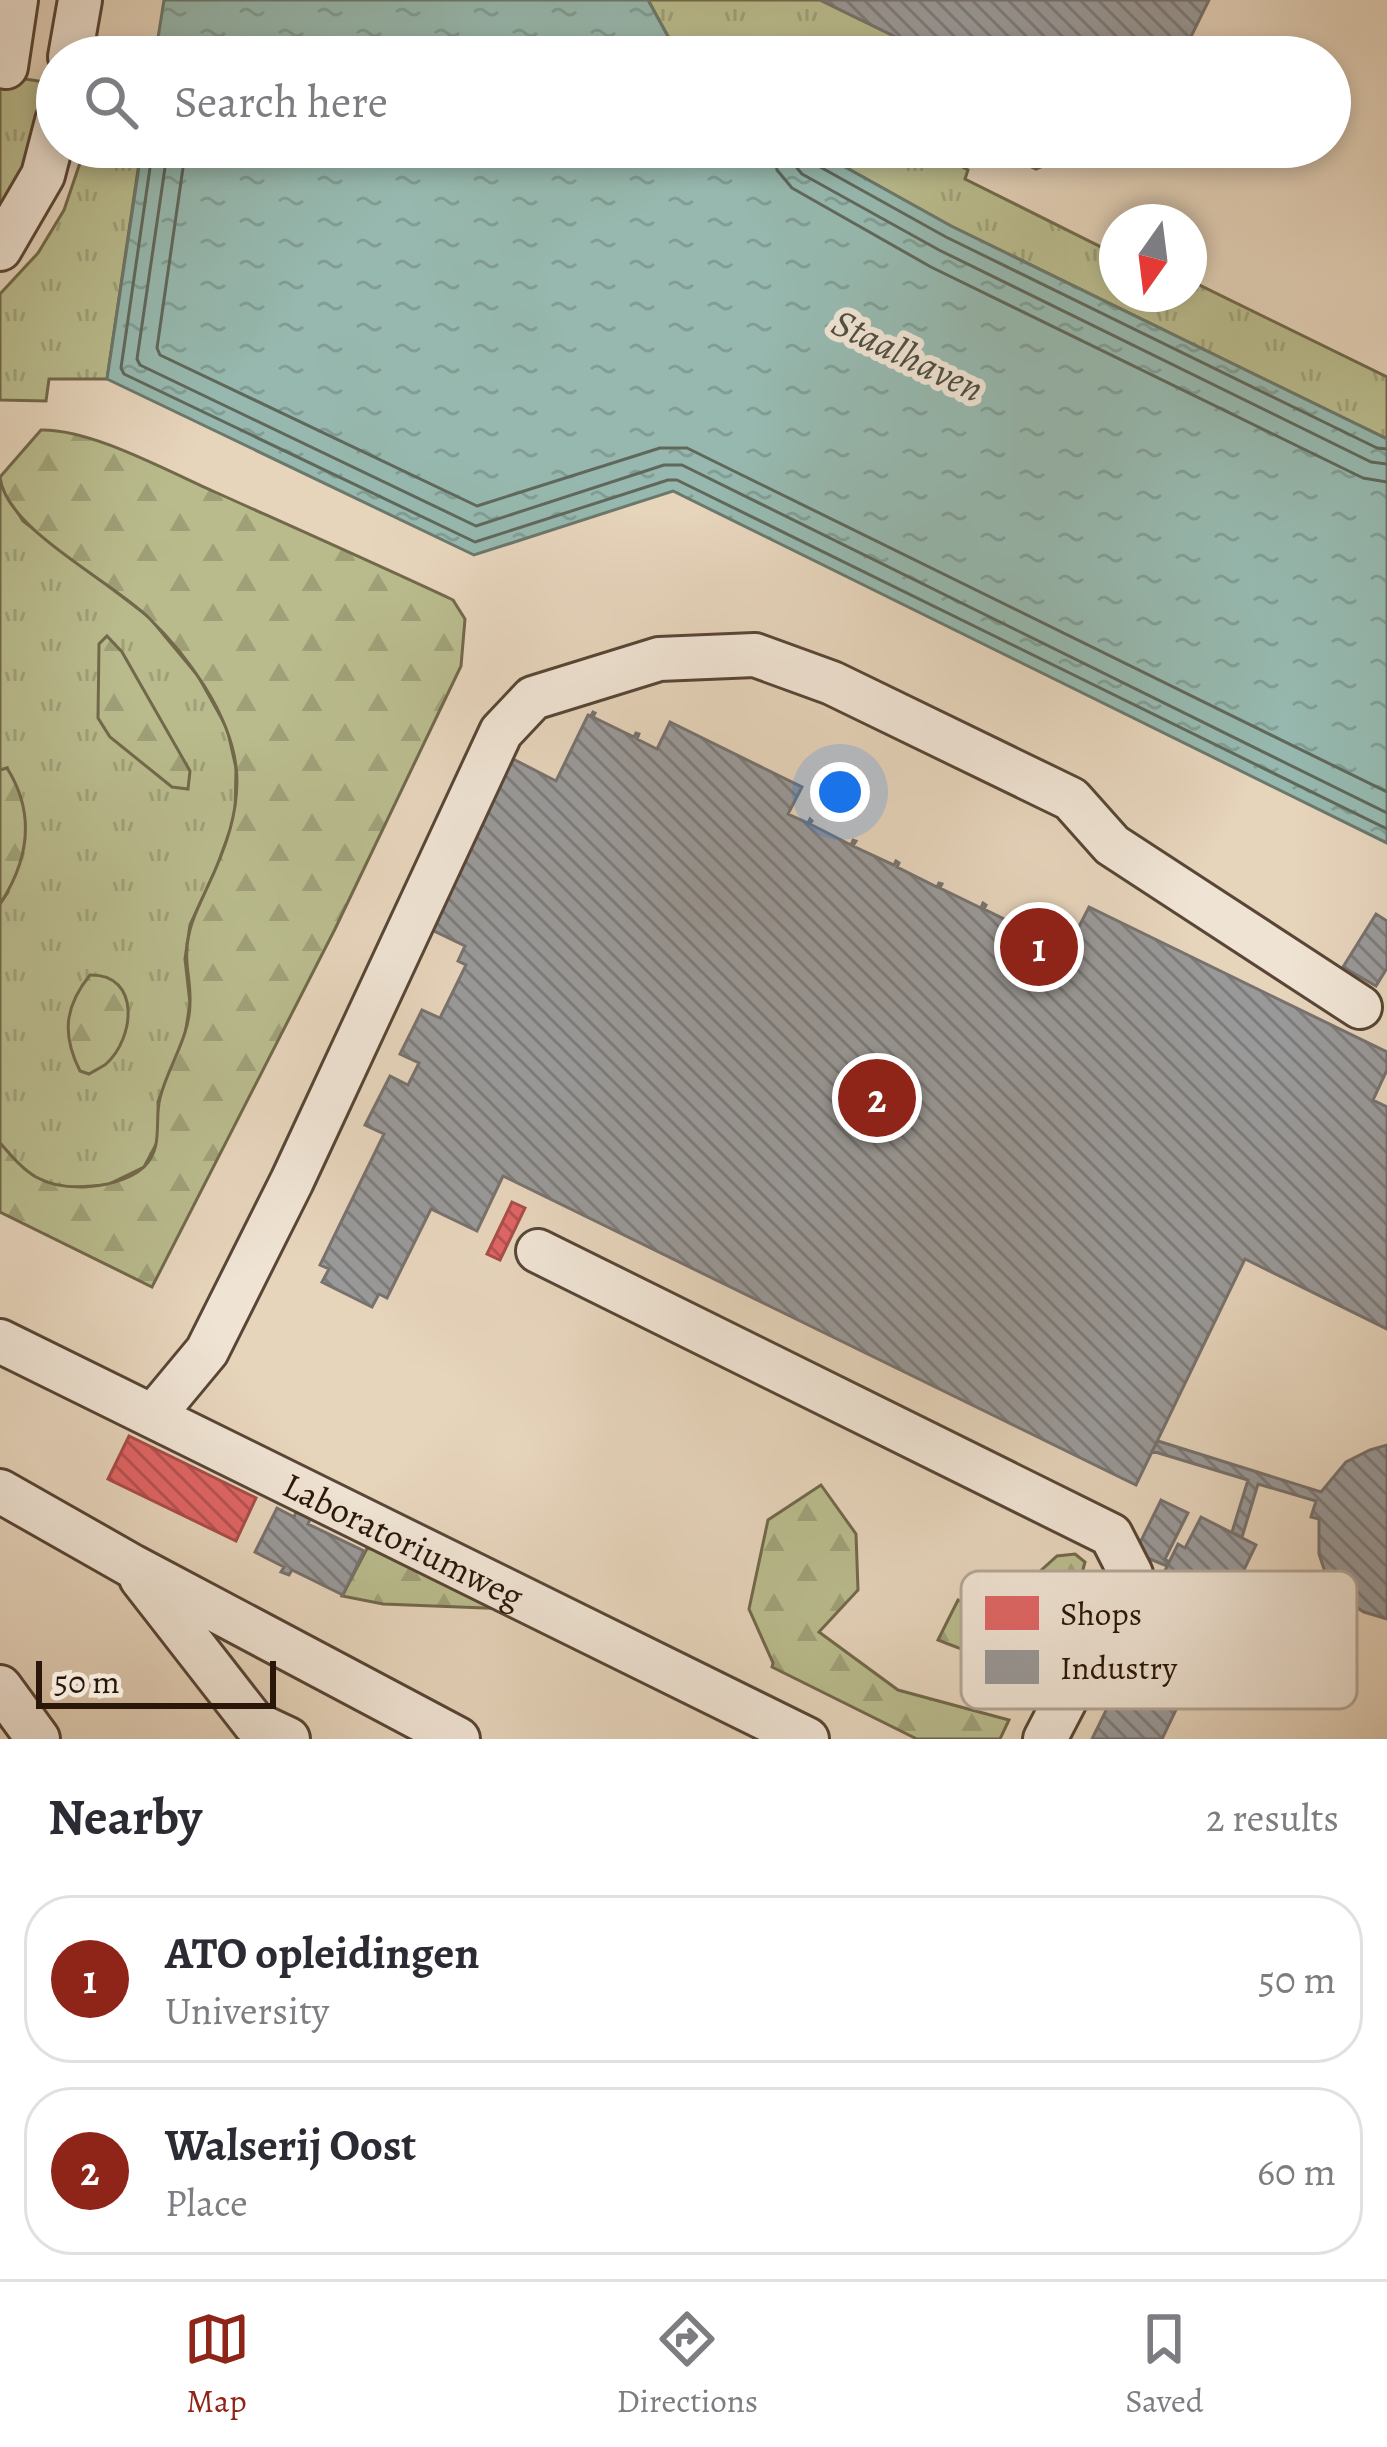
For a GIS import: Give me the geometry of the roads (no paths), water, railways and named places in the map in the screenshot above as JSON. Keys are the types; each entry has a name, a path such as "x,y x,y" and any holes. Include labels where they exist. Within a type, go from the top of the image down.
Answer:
{"street":[{"path":"74,36 80,0"},
{"path":"6,67 10,3"},
{"path":"0,249 45,168"},
{"path":"153,1416 207,1351 501,732 533,698 659,659 755,655 832,683 1071,799 1112,845 1360,1007"},
{"path":"538,1251 1111,1535 1130,1571"},
{"name":"Laboratoriumweg","path":"0,1341 807,1739"},
{"path":"0,1490 132,1566 458,1739"},
{"path":"132,1566 254,1723 288,1739"},
{"path":"0,1687 38,1739"},
{"path":"1045,1739 1061,1709"}],"water":[{"path":"164,0 648,0 668,36 158,36"},
{"name":"Staalhaven","path":"139,168 847,168 951,226 1099,298 1099,312 1127,312 1387,439 1387,843 673,491 474,555 107,379"}],"place":[{"name":"ATO opleidingen","path":"1039,947"},
{"name":"Walserij Oost","path":"877,1098"}]}
